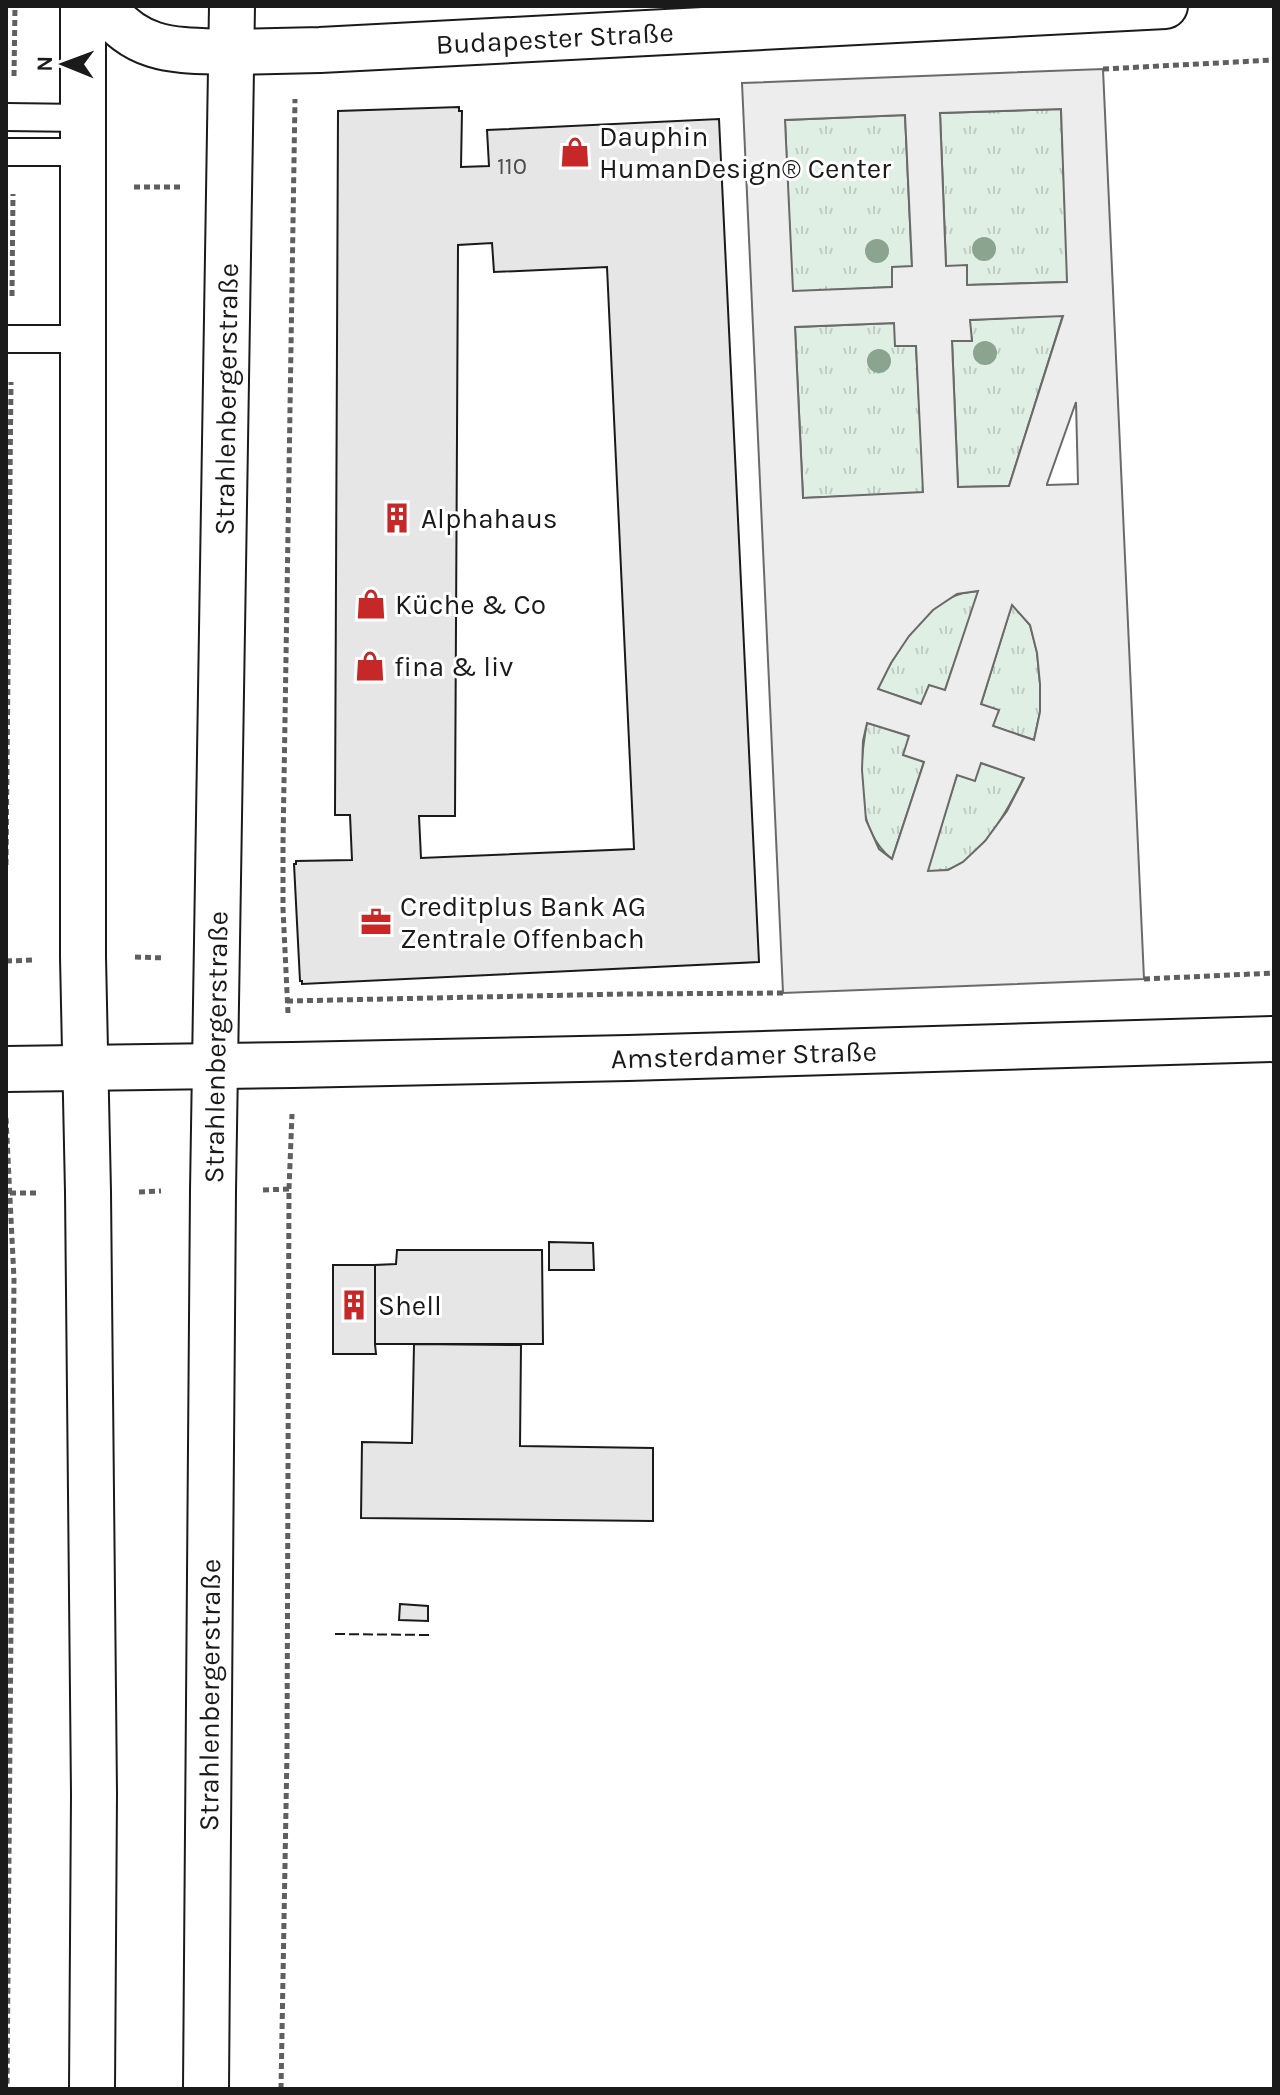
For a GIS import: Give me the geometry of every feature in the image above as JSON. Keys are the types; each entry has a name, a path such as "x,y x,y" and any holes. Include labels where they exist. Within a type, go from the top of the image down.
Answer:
{"main road":[{"path":"83,6 83,957 94,1778 92,2089"},
{"name":"Budapester Straße","path":"103,6 121,26 146,43 170,50 231,52 1165,6"},
{"name":"Strahlenbergerstraße","path":"206,2089 213,1191 232,6"},
{"name":"Amsterdamer Straße","path":"6,1069 215,1067 1274,1039"}],"lane":[{"path":"6,117 82,135"},
{"path":"9,152 82,135"},
{"path":"9,339 83,339"}],"path":[{"path":"281,2089 287,1752 289,1189 293,1065 287,1001 283,857 295,50"},
{"path":"1103,69 1274,60"},
{"path":"6,865 9,152"},
{"path":"126,187 193,187"},
{"path":"6,961 83,957 216,958"},
{"path":"1144,979 1274,973"},
{"path":"287,1001 783,993"},
{"path":"6,1109 14,1295 7,2089"},
{"path":"10,1193 289,1189"}],"green space":[{"path":"1061,109 1068,282 967,285 946,266 940,113"},
{"path":"905,115 912,267 893,287 792,292 785,120"},
{"path":"1063,315 1009,486 958,487 952,341 972,341 969,320"},
{"path":"894,323 916,346 924,493 803,498 795,327"},
{"path":"979,591 945,690 922,704 877,689 922,620 946,600 962,593"},
{"path":"1012,604 1030,625 1037,652 1040,712 1034,740 993,726 981,704"},
{"path":"867,722 909,736 924,762 892,859 879,846 865,814 861,777"},
{"path":"981,763 1024,777 993,831 971,856 947,870 927,871 957,775"}],"shaded area":[{"path":"1103,69 1144,979 783,993 742,83","holes":["1061,109 1067,282 967,285 967,265 946,266 940,113","905,115 912,266 892,267 892,287 793,291 785,120","1063,316 1009,486 958,487 952,341 972,341 970,320","894,323 895,346 916,346 923,492 803,498 795,327","1076,402 1078,484 1047,484","978,591 945,690 929,685 921,704 878,689 909,636 933,610 957,594","1012,605 1030,625 1037,653 1040,712 1034,740 993,726 999,710 981,704","867,723 909,736 903,755 924,762 892,859 879,849 866,820 862,770","981,763 1024,778 1007,811 985,841 963,862 948,870 928,871 957,775 975,781"]}],"building":[{"name":"Alphahaus","path":"459,107 462,111 461,167 489,166 487,130 719,119 759,962 302,984 300,981 294,864 296,861 352,860 350,815 335,815 338,111","holes":["492,243 494,272 607,267 634,849 421,858 419,816 455,816 458,245"]},
{"path":"549,1242 593,1243 594,1270 549,1270"},
{"name":"Shell","path":"397,1250 542,1250 543,1344 375,1344 375,1265 396,1264"},
{"name":"Shell","path":"333,1265 375,1265 376,1354 333,1354"},
{"path":"414,1344 521,1345 520,1446 653,1448 653,1521 361,1518 362,1442 412,1443"},
{"path":"400,1604 428,1606 428,1621 399,1620"}],"fence":[{"path":"335,1634 429,1635"}],"place":[{"name":"Dauphin HumanDesign® Center","path":"575,152"},
{"name":"Alphahaus","path":"397,518"},
{"name":"Küche & Co","path":"371,604"},
{"name":"fina & liv","path":"370,666"},
{"name":"Creditplus Bank AG Zentrale Offenbach","path":"376,922"},
{"name":"Shell","path":"354,1305"}]}
